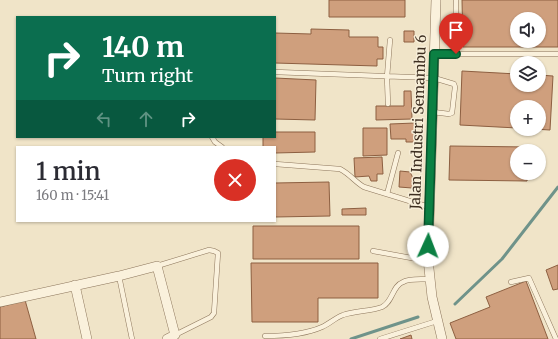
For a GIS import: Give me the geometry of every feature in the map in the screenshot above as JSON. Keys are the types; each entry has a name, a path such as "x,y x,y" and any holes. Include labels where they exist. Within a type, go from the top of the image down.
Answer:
{"street":[{"name":"Jalan Industri Semambu 6","path":"436,0 428,261 437,321 442,339"},
{"path":"0,302 119,276 157,266 171,337"},
{"path":"75,285 87,339"}],"lane":[{"path":"456,0 456,54"},
{"path":"388,104 386,77 390,40"},
{"path":"434,54 558,54"},
{"path":"276,72 434,78 454,84 455,87 452,113 432,112"},
{"path":"212,138 214,142 220,146"},
{"path":"387,194 398,153"},
{"path":"276,164 340,169 346,172 356,183 429,207"},
{"path":"157,266 209,250 218,253 214,313 211,317 171,337"},
{"path":"373,251 428,261"},
{"path":"119,276 132,339"},
{"path":"511,282 529,278 556,339"},
{"path":"265,336 290,336 310,332 325,326 341,316 360,310 381,307 389,301 398,285 402,282 430,279"},
{"path":"380,339 437,321"}],"building":[{"path":"329,0 405,0 405,17 329,17"},
{"path":"462,0 558,0 558,47 546,47 546,12 510,12 510,47 463,47"},
{"path":"311,29 349,30 349,37 378,37 378,47 383,47 383,59 377,59 377,66 276,63 276,33 311,34"},
{"path":"404,31 414,31 414,42 404,42"},
{"path":"462,71 510,74 510,92 546,92 546,76 553,76 550,130 546,130 546,100 510,100 510,128 460,125"},
{"path":"276,78 316,80 315,120 276,119"},
{"path":"404,91 411,91 412,119 376,120 376,106 404,106"},
{"path":"415,123 415,142 406,142 406,139 391,139 390,124"},
{"path":"363,128 387,128 387,155 363,156"},
{"path":"276,132 315,132 315,152 276,153 276,146 263,146 263,138 276,138"},
{"path":"450,146 510,147 510,180 527,180 527,181 449,180"},
{"path":"382,157 383,174 377,174 377,181 371,181 369,176 355,177 354,158"},
{"path":"400,171 410,172 413,178 412,188 399,187"},
{"path":"329,182 330,216 276,217 276,183"},
{"path":"366,208 366,215 342,215 342,209"},
{"path":"253,226 359,226 359,259 253,259"},
{"path":"251,263 378,263 378,298 318,298 318,322 252,322"},
{"path":"558,265 558,289 553,290 546,270"},
{"path":"526,281 548,339 456,339 450,323 490,307 486,297"},
{"path":"25,300 36,339 0,339 0,307"},
{"path":"411,335 412,339 400,339"}],"waterway":[{"path":"455,304 502,259 558,187"},
{"path":"351,339 418,317"}],"route":[{"path":"428,246 434,54 456,54"}]}
